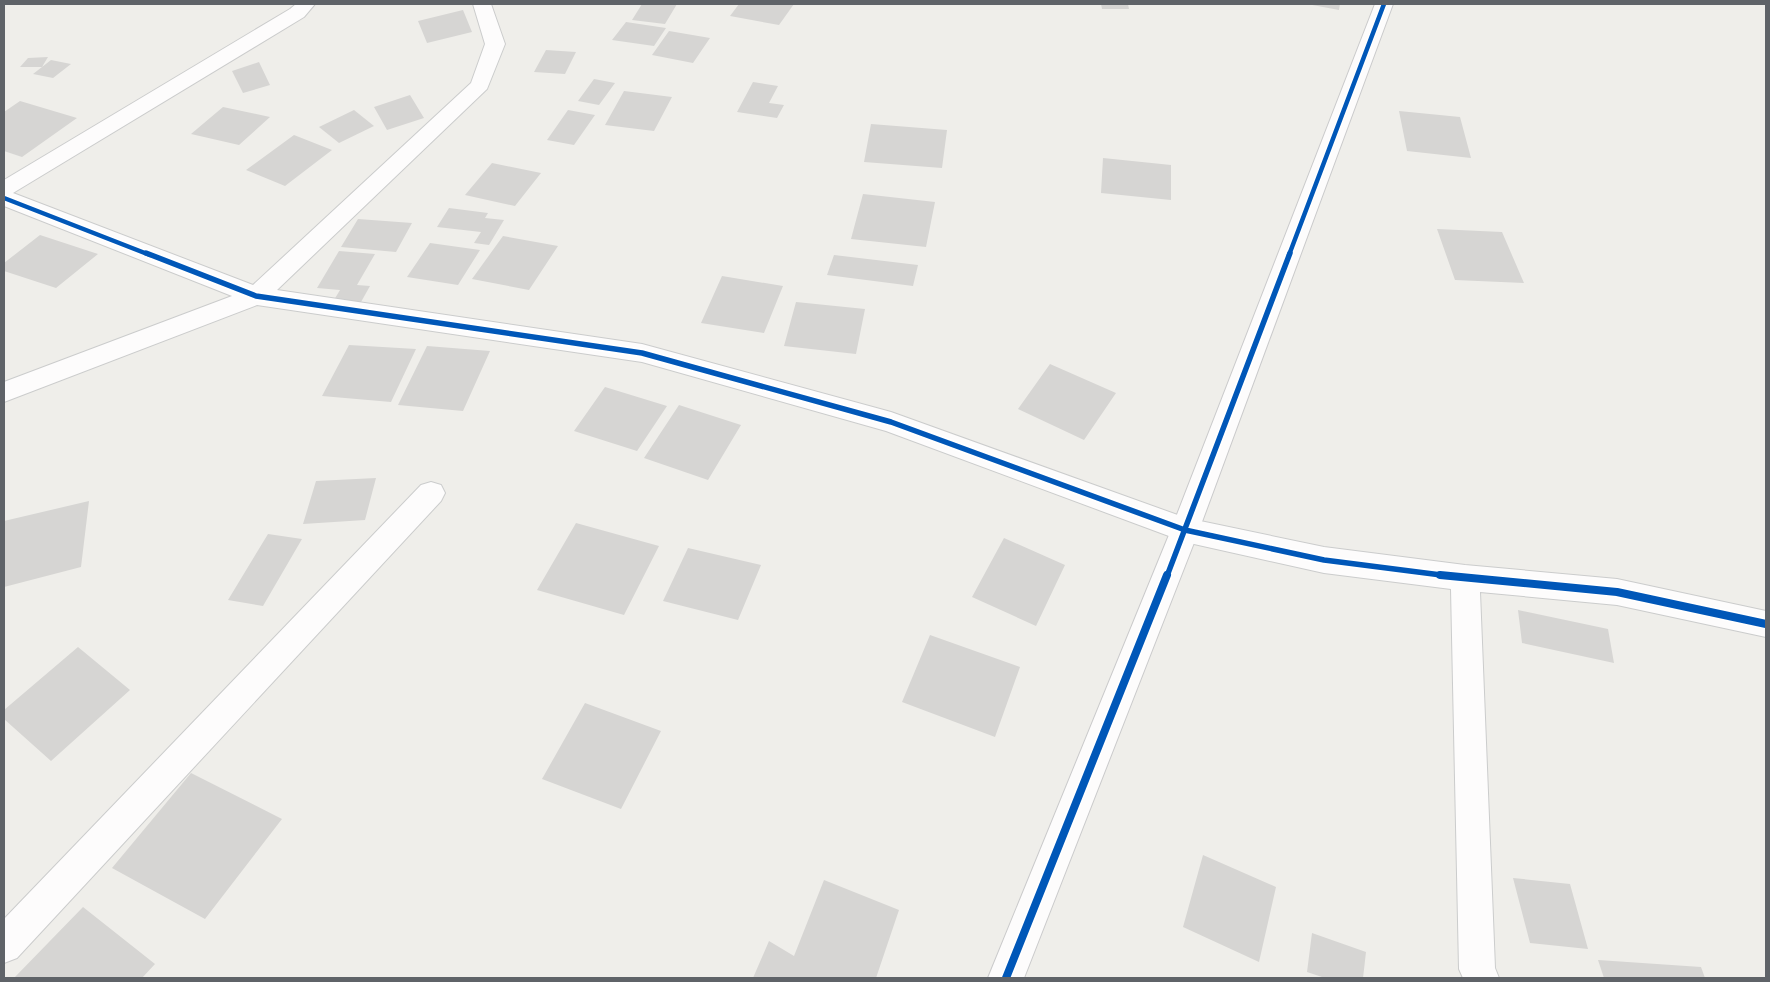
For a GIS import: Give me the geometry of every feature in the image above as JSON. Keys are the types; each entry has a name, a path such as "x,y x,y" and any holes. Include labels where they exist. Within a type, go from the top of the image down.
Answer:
{"street":[{"path":"4,189 297,13 306,4"},
{"path":"4,392 256,296 480,84 495,44 482,4"},
{"path":"1006,978 1185,530 1384,4"},
{"path":"4,198 256,296 642,353 891,422 1185,530 1324,560 1465,578 1617,592 1766,624"},
{"path":"4,945 431,493"},
{"path":"1465,578 1478,969 1482,978"}],"building":[{"path":"642,4 677,4 665,24 632,20"},
{"path":"739,4 794,4 779,25 730,16"},
{"path":"1101,4 1128,4 1129,9 1102,9"},
{"path":"1307,4 1340,4 1339,10"},
{"path":"463,10 472,32 427,43 418,21"},
{"path":"626,22 666,28 654,46 612,40"},
{"path":"669,31 710,38 693,63 652,55"},
{"path":"546,50 576,52 565,74 534,72"},
{"path":"48,57 42,67 20,67 28,58"},
{"path":"51,60 71,64 53,78 33,74"},
{"path":"259,62 270,85 243,93 232,71"},
{"path":"594,79 615,83 599,105 578,101"},
{"path":"753,82 778,86 769,103 784,105 777,118 737,112"},
{"path":"624,91 672,97 654,131 605,125"},
{"path":"410,95 424,118 387,130 374,107"},
{"path":"20,101 77,118 22,157 4,151 4,112"},
{"path":"223,107 270,117 239,145 191,134"},
{"path":"354,110 374,126 339,143 319,127"},
{"path":"568,110 595,115 574,145 547,140"},
{"path":"1399,111 1460,117 1471,158 1407,151"},
{"path":"871,124 947,130 942,168 864,162"},
{"path":"294,135 332,150 285,186 246,170"},
{"path":"1103,158 1171,165 1171,200 1101,193"},
{"path":"492,163 541,173 515,206 465,195"},
{"path":"863,194 935,202 926,247 851,239"},
{"path":"449,208 488,213 485,218 504,220 489,245 474,243 481,232 437,227"},
{"path":"358,219 412,223 396,252 341,247"},
{"path":"1437,229 1502,232 1524,283 1455,280"},
{"path":"40,235 98,254 56,288 4,271 4,263"},
{"path":"503,236 558,246 529,290 472,279"},
{"path":"430,243 480,250 458,285 407,277"},
{"path":"339,251 375,254 357,285 370,286 361,302 334,300 340,290 317,288"},
{"path":"834,255 918,265 913,286 827,275"},
{"path":"722,276 783,286 764,333 701,323"},
{"path":"796,302 865,309 856,354 784,346"},
{"path":"349,345 416,349 391,402 322,396"},
{"path":"427,346 490,351 463,411 398,405"},
{"path":"1050,364 1116,393 1084,440 1018,409"},
{"path":"605,387 667,406 637,451 574,431"},
{"path":"679,405 741,425 708,480 644,458"},
{"path":"376,478 365,520 303,524 316,481"},
{"path":"89,501 81,567 4,587 4,521"},
{"path":"576,523 659,546 624,615 537,590"},
{"path":"268,534 302,539 263,606 228,600"},
{"path":"1004,538 1065,565 1036,626 972,597"},
{"path":"688,548 761,565 738,620 663,601"},
{"path":"1518,610 1608,629 1614,663 1522,643"},
{"path":"930,635 1020,667 995,737 902,702"},
{"path":"78,647 130,690 51,761 4,719 4,710"},
{"path":"585,703 661,731 621,809 542,779"},
{"path":"191,773 282,819 205,919 112,868"},
{"path":"1203,855 1276,887 1259,962 1183,927"},
{"path":"1513,878 1570,884 1588,949 1530,943"},
{"path":"824,880 899,910 876,978 753,978 769,941 794,956"},
{"path":"83,907 155,964 142,978 14,978"},
{"path":"1312,933 1366,952 1363,978 1325,978 1307,972"},
{"path":"1598,960 1701,967 1705,978 1604,978"}],"cycle path":[{"path":"1006,978 1185,530 1384,4"},
{"path":"4,198 256,296 642,353 891,422 1185,530 1324,560 1465,578 1617,592 1766,624"}]}
